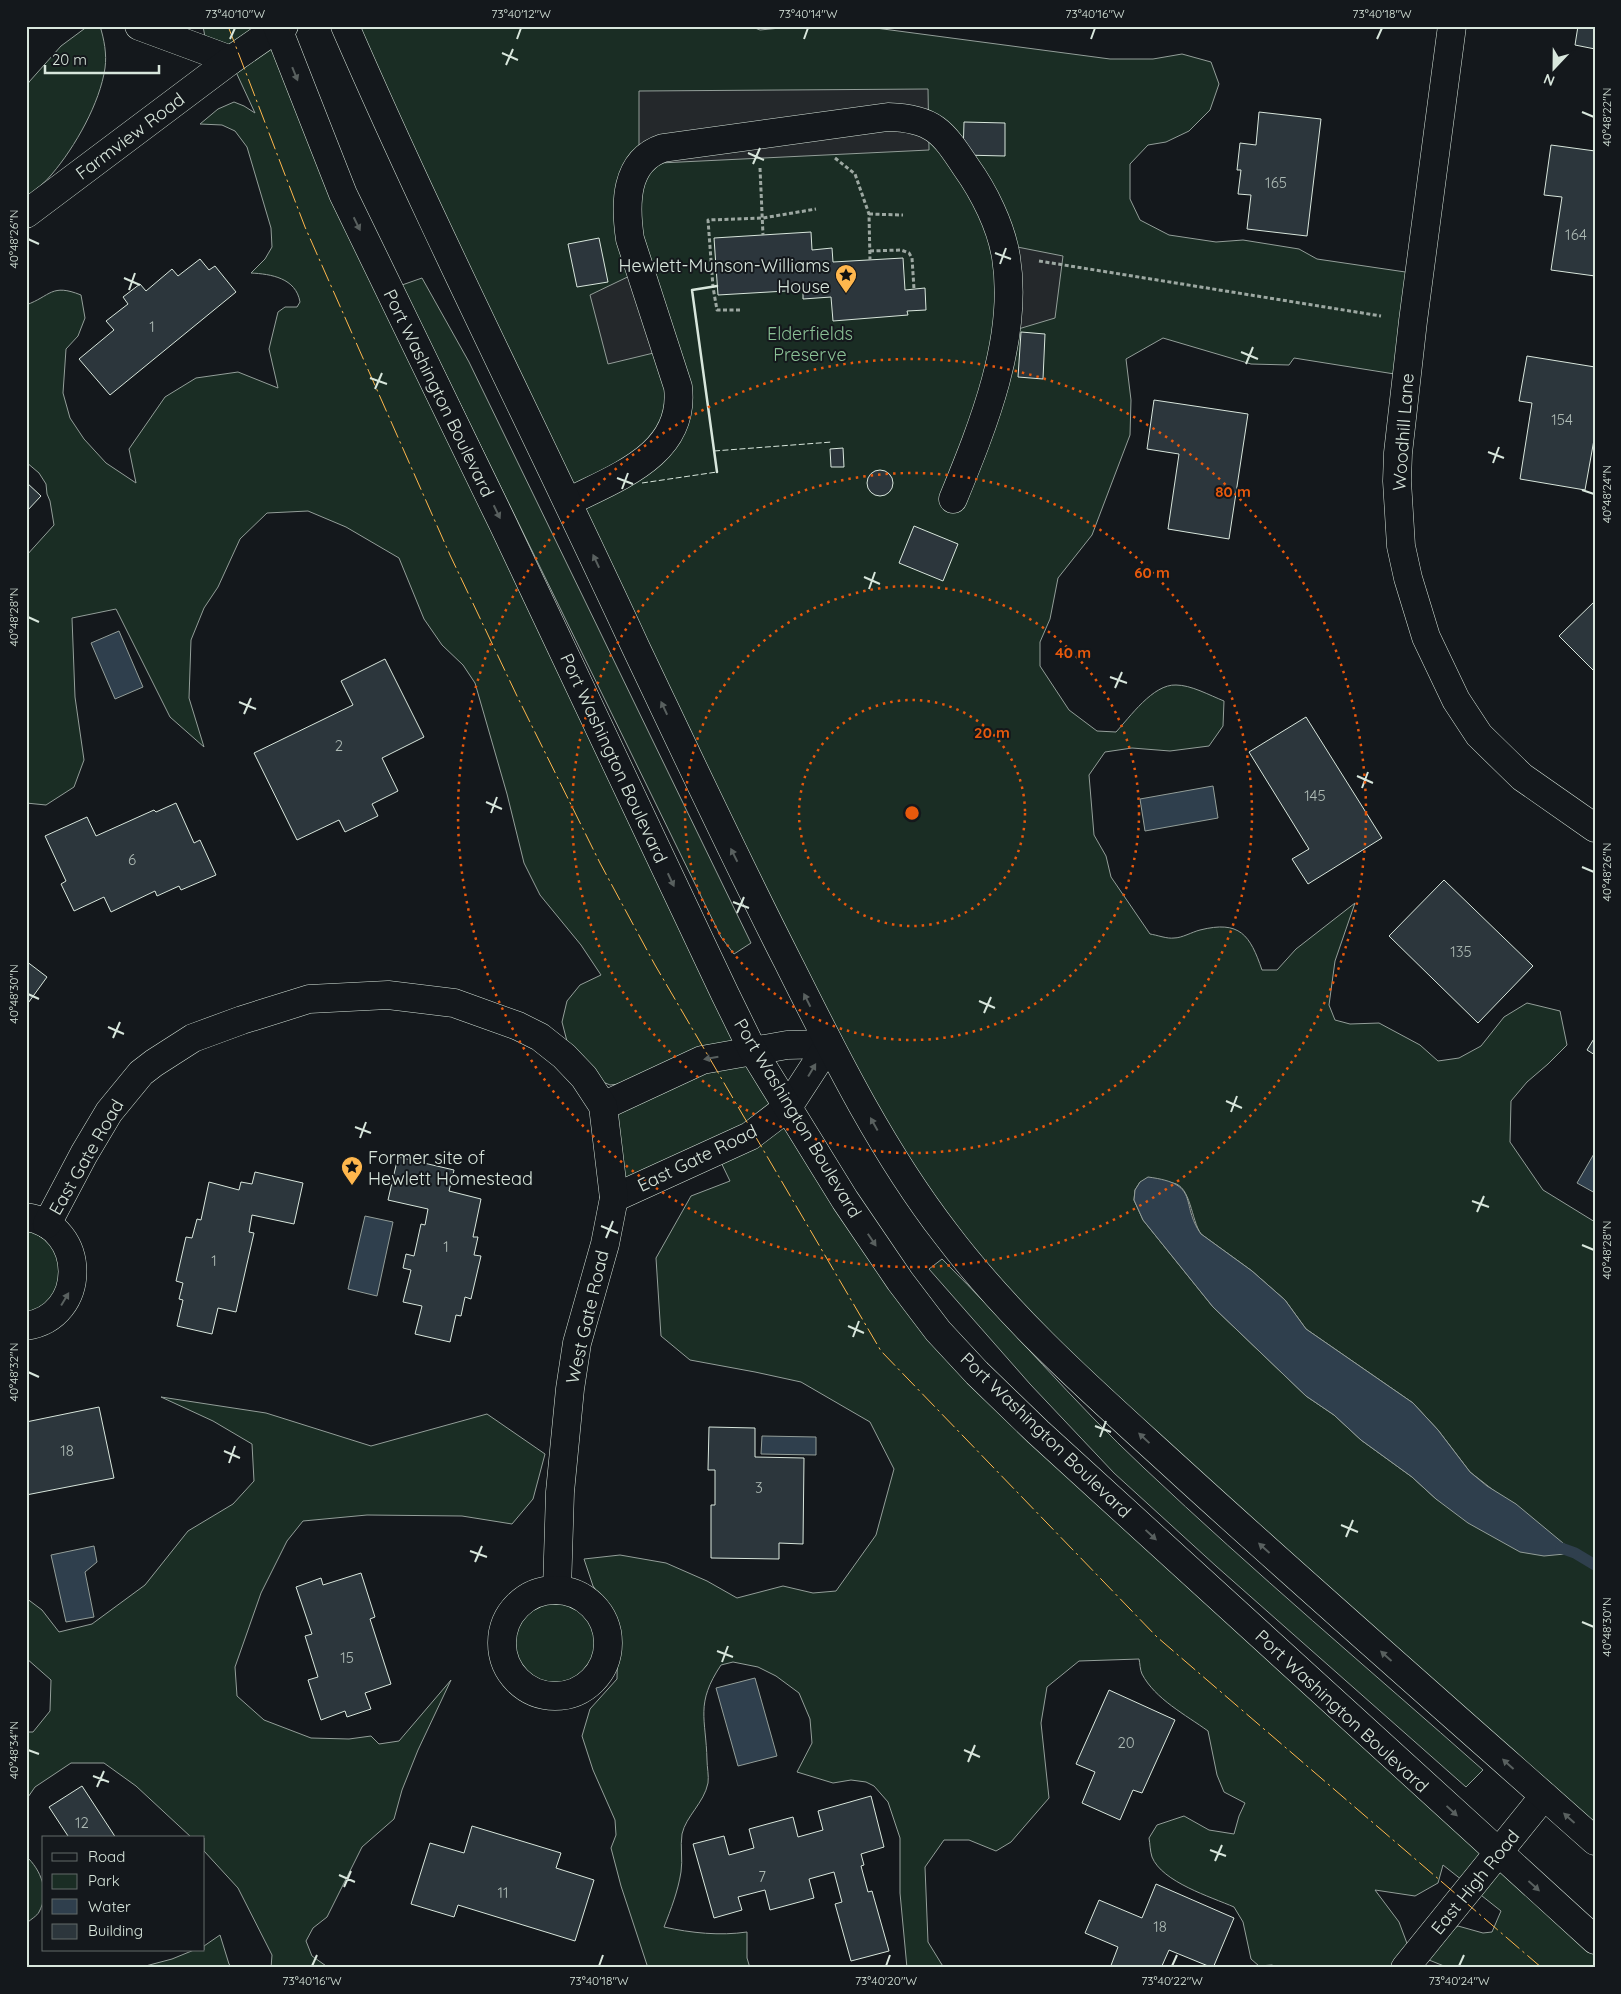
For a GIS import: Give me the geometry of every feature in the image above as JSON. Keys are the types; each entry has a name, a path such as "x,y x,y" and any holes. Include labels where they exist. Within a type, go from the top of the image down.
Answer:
{"main road":[{"path":"139,26 231,60"},
{"path":"345,26 395,142 568,502 725,838 828,1044 879,1134 946,1234 1007,1308 1076,1376 1252,1537 1595,1841"},
{"name":"Woodhill Lane","path":"1452,26 1413,321 1397,481 1401,546 1408,578 1426,637 1456,700 1478,735 1522,777 1595,828"},
{"name":"Farmview Road","path":"26,214 231,60 280,27"},
{"name":"Port Washington Boulevard","path":"280,27 343,194 507,532 753,1051 845,1200 900,1281 938,1331 977,1373 1052,1444 1595,1940"},
{"path":"568,502 639,465 662,445 677,418 680,401 678,387 630,239 627,216 628,196 639,164 653,152 663,148 888,117 904,118 929,124 936,128 955,150 976,181 998,230 1006,256 1008,283 1005,333 996,378 984,422 952,499"},
{"name":"East Gate Road","path":"26,1326 35,1325 49,1318 60,1307 69,1294 73,1278 73,1262 68,1248 59,1234 36,1221 84,1154 109,1112 123,1093 148,1068 193,1038 309,999 388,995 454,1004 518,1026 540,1038 564,1056 584,1077 603,1106"},
{"path":"603,1106 702,1060 787,1045 828,1044"},
{"name":"East Gate Road","path":"614,1198 750,1136 788,1107 828,1044"},
{"name":"West Gate Road","path":"557,1590 560,1492 570,1389 577,1343 605,1244 614,1198 603,1106"},
{"name":"East High Road","path":"1405,1968 1544,1796"}],"path":[{"path":"820,127 823,140 834,157 848,166 855,174 869,214 870,260"},
{"path":"758,135 763,235"},
{"path":"740,310 716,310 712,287 708,220 762,218 816,209"},
{"path":"869,214 903,214"},
{"path":"870,251 901,250 909,253 912,258 914,289"},
{"path":"1006,256 1413,321"}],"green space":[{"path":"88,26 100,26 105,47 105,68 98,96 78,138 61,163 26,198 26,89 29,82 61,46"},
{"path":"203,26 277,26 725,994 938,1331 1595,1942 1595,1968 1445,1968 1429,1960 1440,1937 1458,1926 1483,1933 1492,1932 1501,1911 1443,1865 1438,1883 1415,1896 1375,1890 1399,1922 1408,1946 1397,1965 1391,1968 1278,1968 1272,1965 1259,1966 1251,1959 1243,1922 1234,1907 1176,1881 1157,1866 1152,1857 1149,1838 1157,1825 1184,1816 1209,1830 1234,1834 1245,1803 1224,1792 1217,1775 1208,1731 1172,1706 1155,1691 1142,1674 1139,1659 1079,1661 1047,1687 1041,1723 1049,1798 1011,1842 996,1851 969,1840 944,1840 925,1867 928,1942 944,1968 907,1968 900,1893 900,1838 888,1802 874,1786 866,1782 851,1780 833,1783 797,1772 812,1743 810,1719 799,1693 776,1676 758,1667 733,1662 721,1665 708,1690 705,1701 704,1722 708,1783 703,1797 684,1827 681,1843 682,1867 680,1879 664,1927 706,1933 747,1932 747,1958 750,1968 648,1968 621,1886 611,1848 616,1835 615,1820 593,1770 582,1736 590,1709 617,1679 618,1621 593,1586 584,1559 620,1555 666,1563 707,1581 737,1598 783,1586 813,1593 836,1591 876,1535 894,1469 870,1422 801,1382 690,1360 661,1336 656,1258 691,1196 730,1181 716,1152 614,1198 603,1106 629,1083 610,1085 594,1078 569,1049 562,1022 567,1001 580,985 601,975 581,945 540,895 524,863 507,794 475,683 463,665 442,645 424,619 399,558 346,527 308,511 267,513 240,539 218,587 204,608 191,640 189,698 204,747 170,717 116,609 72,618 75,697 84,760 74,787 46,805 26,803 26,556 54,525 46,484 39,473 26,462 26,305 57,291 63,290 81,295 85,318 78,336 66,349 63,393 70,418 84,439 106,463 136,483 129,449 165,397 196,378 238,372 278,388 269,349 278,312 285,307 297,307 300,302 298,294 293,287 282,279 251,273 265,259 272,247 271,228 247,147 235,131 222,125 200,124 218,109 234,102 255,113 229,57 207,48"},
{"name":"Elderfields Preserve","path":"345,26 750,26 760,30 791,27 868,27 1110,59 1153,59 1182,54 1211,62 1219,84 1210,110 1189,131 1166,142 1148,145 1130,164 1130,199 1140,220 1169,235 1216,242 1243,240 1299,249 1317,259 1419,274 1407,376 1294,358 1289,365 1251,364 1163,338 1126,359 1131,400 1130,435 1092,535 1058,578 1050,619 1040,642 1040,666 1069,710 1097,731 1116,732 1143,702 1167,686 1188,687 1224,701 1223,726 1209,746 1170,751 1132,748 1105,752 1089,775 1094,835 1106,856 1111,877 1150,934 1174,938 1214,927 1234,929 1248,939 1262,970 1277,970 1296,949 1355,903 1335,961 1329,1005 1335,1020 1350,1024 1379,1023 1420,1045 1438,1061 1459,1058 1481,1046 1504,1017 1527,1003 1560,1011 1567,1045 1527,1082 1511,1101 1510,1142 1543,1190 1595,1222 1595,1841 1081,1376 907,1178","holes":["1140,1182 1173,1183 1179,1185 1184,1190 1201,1234 1252,1271 1285,1300 1306,1329 1413,1403 1438,1430 1470,1472 1574,1553 1436,1499 1412,1477 1361,1440 1334,1415 1306,1396 1213,1307 1143,1220 1134,1200 1135,1190"]},
{"path":"422,278 469,362 751,943 734,954 721,937 402,285"},
{"path":"26,1217 32,1218 73,1278 26,1326"},
{"path":"942,1259 1092,1417 1144,1468 1270,1583 1483,1770 1466,1787 1216,1566 1114,1473 1030,1384 929,1269"},
{"path":"161,1397 266,1413 371,1446 487,1414 545,1454 533,1499 512,1524 462,1516 367,1515 303,1521 287,1541 261,1593 235,1667 237,1696 264,1720 311,1738 349,1739 371,1736 379,1744 399,1741 451,1680 418,1750 402,1790 394,1819 362,1847 327,1917 313,1928 306,1941 312,1956 329,1968 271,1968 272,1955 238,1888 205,1852 205,1836 190,1836 136,1786 104,1763 71,1763 35,1787 26,1800 26,1732 33,1732 50,1711 51,1680 26,1658 26,1598 42,1610 59,1632 92,1624 145,1585 188,1531 233,1504 254,1481 252,1444 213,1421"},
{"path":"555,1590 575,1594 592,1606 604,1623 608,1643 604,1663 592,1680 575,1692 555,1696 535,1692 518,1680 506,1663 502,1643 506,1623 518,1606 535,1594"},
{"path":"26,1856 36,1868 42,1882 42,1904 37,1915 27,1923"},
{"path":"220,1935 232,1968 138,1968 172,1959 189,1952 205,1952 205,1945"}],"shaded area":[{"path":"928,89 929,150 639,164 639,91"},
{"path":"1002,244 1063,256 1055,318 1005,333"},
{"path":"640,271 666,350 608,364 590,295"}],"water":[{"path":"119,631 143,687 115,699 91,643"},
{"path":"1213,786 1218,818 1145,831 1140,799"},
{"path":"1595,1152 1595,1193 1577,1183"},
{"path":"1148,1177 1176,1184 1183,1190 1201,1234 1252,1271 1285,1300 1306,1329 1413,1403 1438,1430 1470,1472 1487,1486 1516,1504 1575,1553 1544,1556 1520,1552 1468,1523 1436,1499 1412,1477 1361,1440 1334,1415 1306,1396 1213,1307 1143,1220 1134,1200 1135,1190 1140,1182"},
{"path":"365,1216 393,1222 377,1296 348,1289"},
{"path":"762,1436 816,1437 816,1455 761,1454"},
{"path":"94,1546 97,1562 85,1572 94,1617 66,1622 51,1555"},
{"path":"755,1678 777,1756 738,1766 716,1688"}],"building":[{"path":"1578,26 1595,26 1595,49 1575,45"},
{"path":"1259,112 1321,119 1307,236 1247,229 1251,195 1238,194 1241,170 1237,170 1240,143 1256,145"},
{"path":"964,122 1005,123 1005,156 963,155"},
{"path":"1551,145 1595,151 1595,276 1551,270 1562,197 1544,195"},
{"path":"811,232 812,250 832,248 833,262 903,258 905,290 925,288 926,310 907,311 908,315 833,321 831,297 803,299 803,290 718,295 714,238"},
{"path":"599,238 608,282 577,287 568,244"},
{"path":"200,259 209,270 215,266 236,292 110,395 79,359 114,330 106,321 128,304 123,297 140,284 146,291 172,269 178,276"},
{"path":"1021,332 1045,334 1043,379 1018,377"},
{"path":"1527,356 1595,367 1595,434 1585,490 1520,479 1532,403 1519,401"},
{"path":"1154,400 1248,414 1229,539 1168,529 1179,454 1147,449"},
{"path":"843,448 844,467 831,467 830,449"},
{"path":"880,470 889,474 893,483 889,492 880,496 871,492 867,483 871,474"},
{"path":"26,482 41,496 26,512"},
{"path":"914,526 958,544 943,581 899,563"},
{"path":"1595,601 1595,672 1559,636"},
{"path":"385,659 424,737 382,758 398,791 372,804 378,816 345,832 339,820 297,840 254,753 353,705 341,681"},
{"path":"1306,717 1382,838 1308,884 1292,859 1309,849 1249,752"},
{"path":"176,803 194,843 200,840 216,875 181,890 179,886 157,896 155,891 111,912 104,897 74,911 61,884 66,881 45,836 87,817 96,836 154,810 156,812"},
{"path":"1444,880 1533,966 1478,1023 1389,936"},
{"path":"26,961 47,977 26,1006"},
{"path":"1595,1037 1595,1055 1587,1050"},
{"path":"398,1157 454,1170 449,1191 481,1199 473,1237 478,1237 474,1255 481,1256 471,1299 465,1297 461,1316 456,1315 450,1342 415,1334 422,1306 403,1302 411,1270 403,1268 406,1254 414,1256 421,1224 425,1225 428,1209 388,1200"},
{"path":"255,1172 303,1183 294,1224 252,1215 249,1232 254,1233 236,1312 218,1308 212,1334 177,1326 183,1300 179,1299 183,1283 176,1281 186,1237 192,1238 197,1219 201,1220 209,1182 239,1190 241,1182 252,1184"},
{"path":"99,1407 114,1478 26,1495 26,1422"},
{"path":"709,1427 755,1428 755,1457 804,1458 803,1544 779,1543 779,1559 711,1558 711,1505 715,1505 715,1470 708,1470"},
{"path":"361,1573 375,1617 370,1619 391,1684 365,1693 371,1709 347,1717 345,1711 321,1720 308,1680 318,1677 305,1636 312,1634 296,1587 321,1578 323,1585"},
{"path":"1109,1690 1175,1720 1142,1793 1133,1790 1120,1820 1082,1803 1095,1772 1076,1764"},
{"path":"82,1786 115,1836 68,1836 49,1807"},
{"path":"871,1796 884,1847 861,1854 864,1865 861,1866 868,1892 872,1891 889,1951 851,1961 835,1904 842,1902 834,1872 809,1879 814,1898 770,1910 765,1890 738,1897 742,1910 714,1918 693,1844 724,1836 729,1855 754,1848 749,1829 793,1817 798,1837 823,1830 818,1811"},
{"path":"472,1826 561,1853 556,1868 594,1880 575,1941 458,1905 454,1917 411,1904 430,1843 464,1853"},
{"path":"1156,1884 1234,1918 1213,1968 1169,1950 1161,1968 1110,1968 1118,1947 1085,1933 1099,1900 1142,1918"}],"waterway":[{"path":"1561,1548 1575,1553 1595,1565"}],"fence":[{"path":"714,451 832,442"},
{"path":"642,483 717,472"}],"wall":[{"path":"717,286 692,290 717,472"}],"power":[{"path":"228,26 305,227 450,555 517,696 600,863 655,965 881,1351 1157,1637 1542,1968"}],"place":[{"name":"Hewlett-Munson-Williams House","path":"846,294"},
{"name":"Former site of Hewlett Homestead","path":"352,1186"}]}
